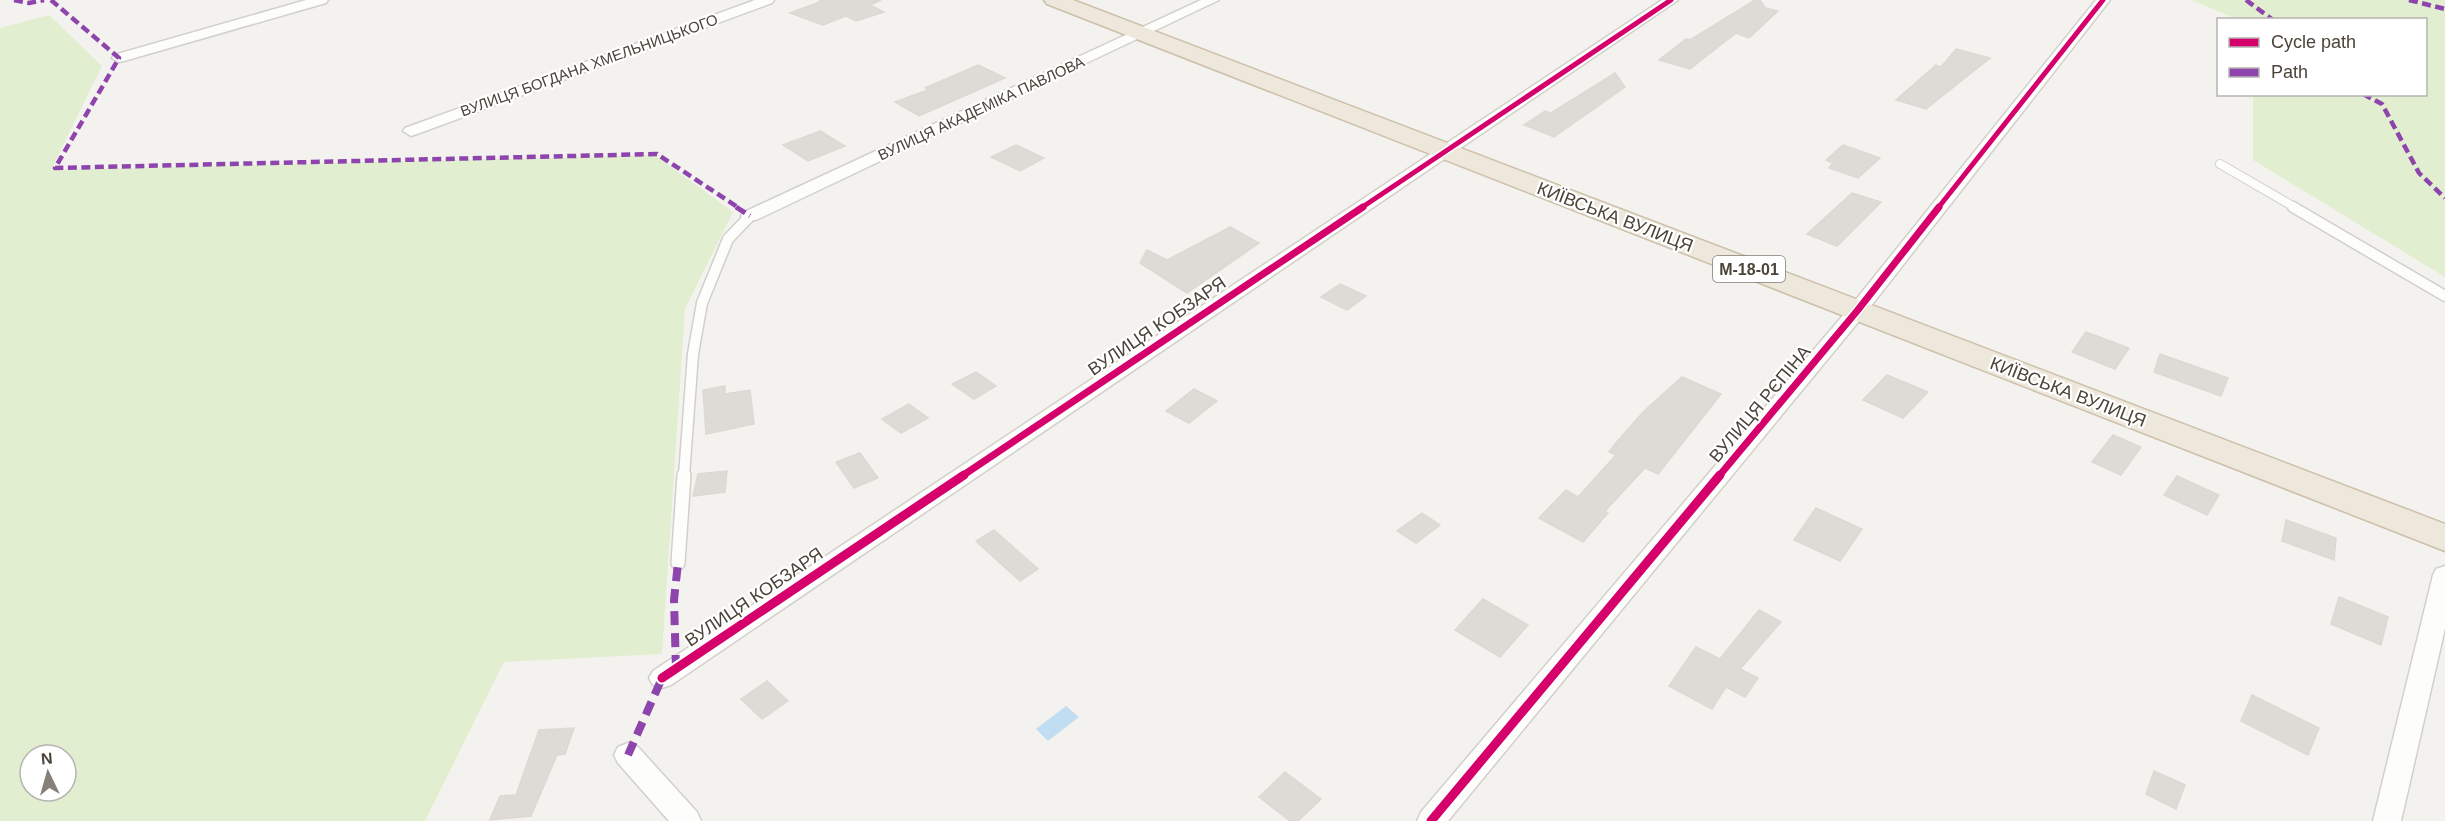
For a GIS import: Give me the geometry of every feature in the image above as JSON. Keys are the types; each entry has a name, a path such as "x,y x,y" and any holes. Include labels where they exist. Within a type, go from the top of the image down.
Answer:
{"highway":[{"name":"КИЇВСЬКА ВУЛИЦЯ","path":"1054,0 2445,538"}],"street":[{"path":"119,58 321,0"},
{"name":"ВУЛИЦЯ БОГДАНА ХМЕЛЬНИЦЬКОГО","path":"411,130 767,0"},
{"name":"ВУЛИЦЯ АКАДЕМІКА ПАВЛОВА","path":"750,216 1212,0"},
{"name":"ВУЛИЦЯ КОБЗАРЯ","path":"662,678 1671,0"},
{"name":"ВУЛИЦЯ РЄПІНА","path":"1431,821 1857,310 2103,0"},
{"path":"2387,821 2445,575"},
{"path":"628,755 687,821"}],"lane":[{"path":"2220,164 2445,296"},
{"path":"678,563 693,354 702,303 728,239 750,216"}],"green space":[{"path":"2192,0 2445,0 2445,277 2253,160 2253,96 2427,96 2427,18 2234,18"},
{"path":"49,15 102,66 51,170 655,155 733,212 685,309 662,654 504,662 425,821 0,821 0,28"}],"water":[{"path":"1066,706 1079,717 1048,741 1036,729"}],"building":[{"path":"819,0 881,0 870,5 884,12 856,21 846,16 823,25 790,13 822,1"},
{"path":"1755,0 1760,0 1765,8 1778,11 1749,38 1736,33 1690,69 1659,60 1686,39 1690,40"},
{"path":"1956,49 1990,58 1926,109 1896,100 1936,65 1941,67"},
{"path":"978,65 1005,78 919,116 895,102 928,90 925,88"},
{"path":"1615,73 1625,87 1554,137 1524,125 1545,111 1551,113"},
{"path":"820,131 845,146 808,161 783,145"},
{"path":"1016,145 1044,158 1020,171 991,157"},
{"path":"1843,145 1880,158 1858,178 1829,168 1833,163 1826,160"},
{"path":"1852,193 1881,202 1837,246 1807,234"},
{"path":"1230,227 1259,243 1187,293 1140,263 1147,250 1167,260"},
{"path":"1340,284 1366,296 1347,310 1321,297"},
{"path":"2086,332 2129,348 2115,369 2072,352"},
{"path":"2160,354 2228,378 2221,396 2154,372"},
{"path":"976,372 996,386 974,399 952,384"},
{"path":"1887,375 1928,392 1903,418 1863,400"},
{"path":"1682,377 1721,394 1658,474 1645,468 1605,511 1608,513 1583,542 1539,518 1566,490 1578,497 1616,455 1609,452 1615,444 1644,411"},
{"path":"725,386 725,394 750,390 754,424 706,434 703,390"},
{"path":"1194,389 1217,401 1189,423 1166,411"},
{"path":"909,404 928,418 901,433 882,419"},
{"path":"2113,435 2141,447 2121,475 2092,462"},
{"path":"860,453 878,478 854,488 836,462"},
{"path":"727,471 725,492 693,496 698,474"},
{"path":"2177,476 2219,495 2207,515 2164,495"},
{"path":"1816,508 1862,529 1840,561 1794,540"},
{"path":"1422,513 1440,525 1416,543 1397,531"},
{"path":"2286,520 2336,538 2334,560 2282,541"},
{"path":"994,530 1038,569 1020,581 976,541"},
{"path":"2339,597 2388,617 2381,645 2331,624"},
{"path":"1483,599 1528,625 1500,657 1455,630"},
{"path":"1759,610 1781,622 1740,669 1758,678 1745,697 1726,687 1712,709 1669,686 1696,647 1720,659"},
{"path":"767,681 788,701 762,719 741,699"},
{"path":"2252,695 2319,728 2308,755 2241,721"},
{"path":"574,728 565,754 557,755 531,816 490,820 500,796 516,795 539,730"},
{"path":"2154,771 2185,785 2176,809 2146,794"},
{"path":"1285,772 1321,799 1298,821 1290,821 1259,797"}],"marked path":[{"path":"14,0 29,3 44,0"},
{"path":"51,0 119,58 55,168 657,154 750,216"},
{"path":"2246,0 2270,18"},
{"path":"2409,0 2445,9"},
{"path":"2367,96 2382,104 2419,173 2445,198"},
{"path":"676,669 674,600 678,563"},
{"path":"628,755 662,678"}],"cycle path":[{"path":"662,678 1671,0"},
{"path":"1431,821 1857,311 2103,0"}]}
